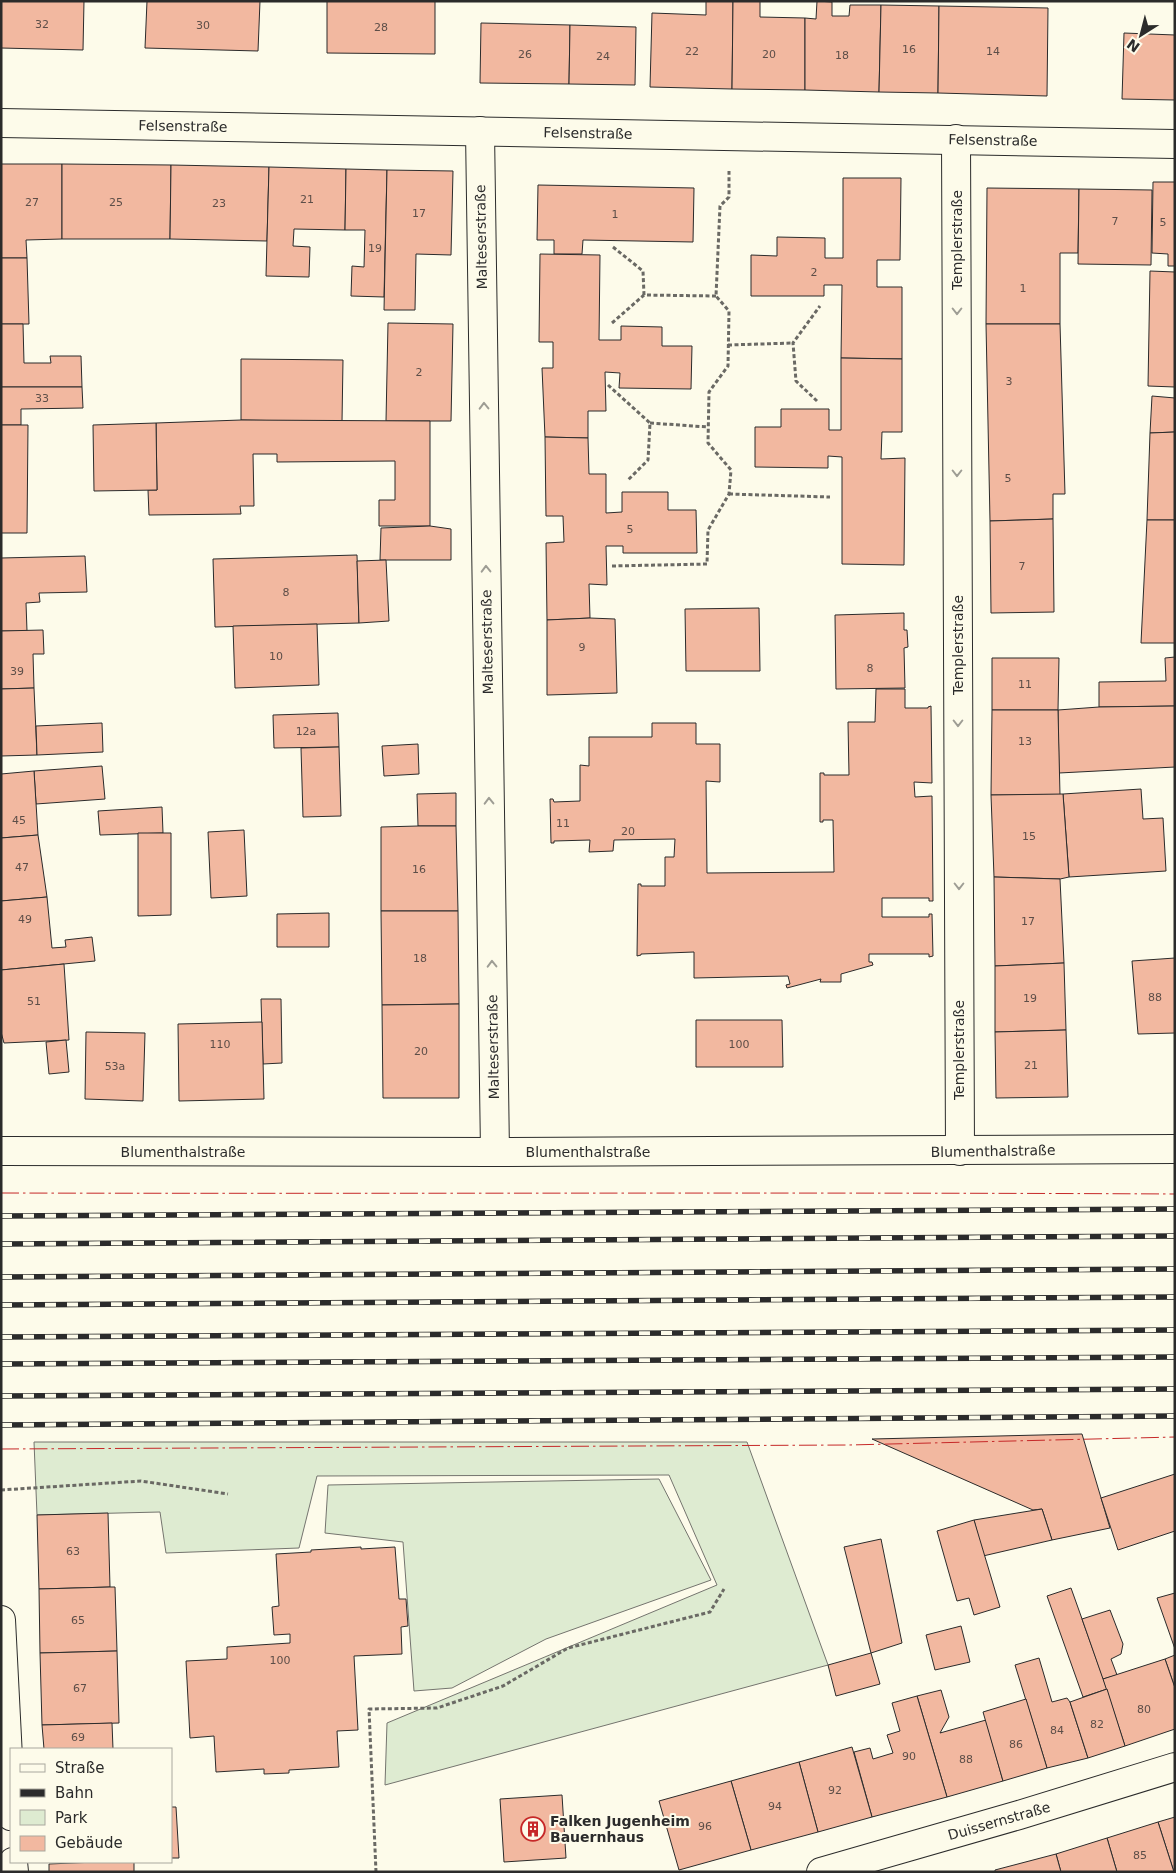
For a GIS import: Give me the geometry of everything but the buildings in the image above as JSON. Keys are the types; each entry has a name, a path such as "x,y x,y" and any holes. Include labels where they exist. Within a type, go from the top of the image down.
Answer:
{"street":[{"name":"Felsenstraße","path":"1,123 1175,144"},
{"name":"Malteserstraße","path":"480,131 495,1152"},
{"name":"Templerstraße","path":"956,140 960,1151"},
{"name":"Blumenthalstraße","path":"1,1151 495,1152 1175,1149"},
{"path":"1,1620 10,1796"},
{"name":"Duissernstraße","path":"821,1872 1019,1815 1175,1767"}],"path":[{"path":"612,566 707,564 708,530 729,494 731,470 708,443 709,392 728,366 729,311 716,296 720,206 729,197 728,135"},
{"path":"613,247 644,271 644,295"},
{"path":"612,322 644,295 716,296"},
{"path":"817,402 796,381 793,343 820,306"},
{"path":"728,345 793,343"},
{"path":"608,385 650,422 708,427"},
{"path":"628,480 648,460 650,422"},
{"path":"729,494 830,497"},
{"path":"1,1490 141,1481 228,1494"},
{"path":"376,1872 369,1709 437,1708 503,1686 568,1648 710,1612 724,1589"}],"green space":[{"path":"34,1442 747,1442 828,1665 385,1785 387,1723 717,1585 669,1475 317,1476 299,1548 166,1553 160,1512 37,1515"},
{"path":"659,1479 711,1580 546,1639 452,1688 414,1691 403,1542 325,1533 328,1485"}],"railway":[{"path":"1,1216 1175,1209"},
{"path":"1,1244 1175,1236"},
{"path":"1,1277 1175,1269"},
{"path":"1,1305 1175,1297"},
{"path":"1,1337 1175,1330"},
{"path":"1,1364 1175,1357"},
{"path":"1,1396 1175,1389"},
{"path":"1,1425 1175,1416"}],"power":[{"path":"1,1193 1175,1194"},
{"path":"1,1449 849,1445 1175,1437"}],"place":[{"name":"Falken Jugenheim Bauernhaus","path":"533,1829"}]}
